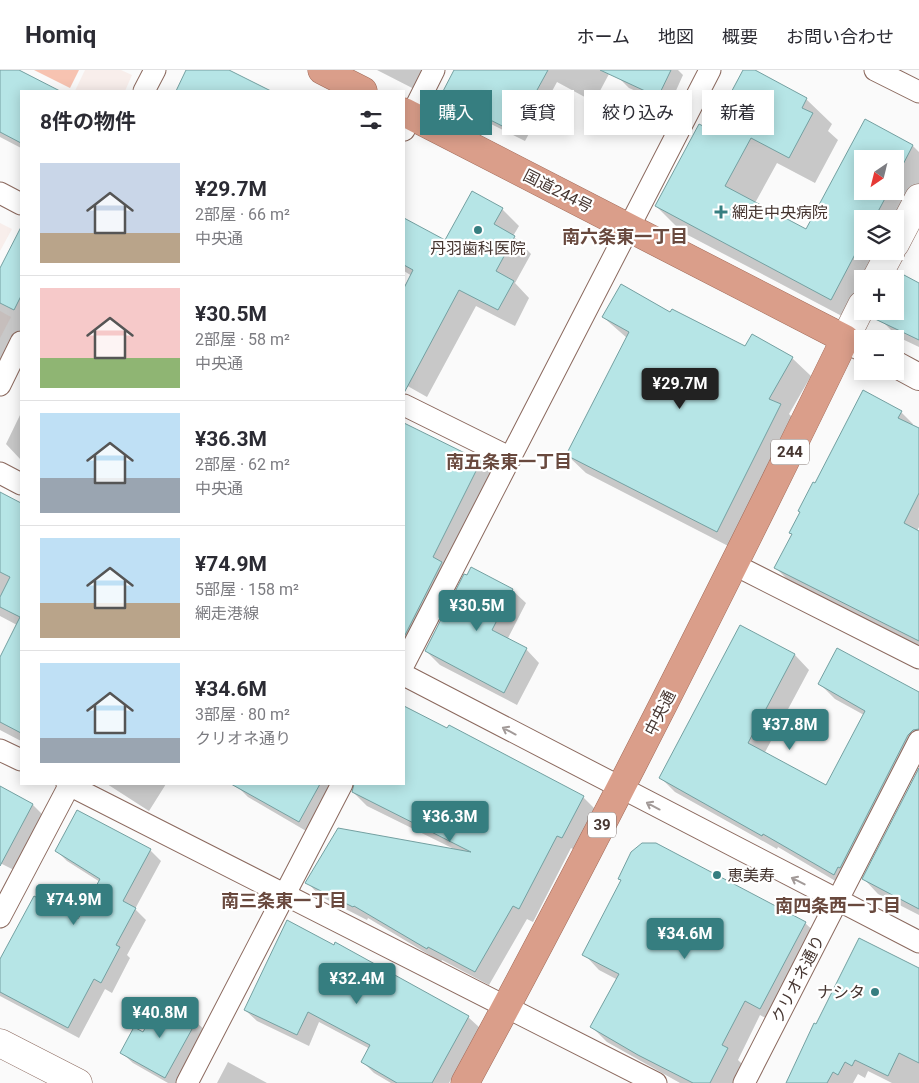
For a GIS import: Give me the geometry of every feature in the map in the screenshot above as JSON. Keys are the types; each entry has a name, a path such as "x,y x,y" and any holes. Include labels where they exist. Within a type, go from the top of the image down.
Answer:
{"highway":[{"path":"322,70 362,90"},
{"name":"国道244号","path":"406,119 629,227 854,343"},
{"name":"中央通","path":"465,1083 621,789 735,564 854,343"}],"main road":[{"path":"904,227 919,198"},
{"path":"0,1043 78,1083"}],"street":[{"path":"145,90 155,70"},
{"path":"406,119 434,70"},
{"path":"405,662 710,70"},
{"path":"875,70 919,92"},
{"path":"0,193 20,203"},
{"path":"0,384 20,344"},
{"path":"904,369 919,377"},
{"path":"405,405 511,458"},
{"path":"0,473 20,483"},
{"path":"735,564 919,658"},
{"path":"405,676 919,942"},
{"name":"クリオネ通り","path":"744,1083 919,741"},
{"path":"0,750 20,760"},
{"path":"0,917 68,785"},
{"path":"71,785 656,1083"},
{"path":"187,1083 341,785"}],"shaded area":[{"path":"34,70 79,70 70,88"},
{"path":"85,70 121,70 132,75 125,90 75,90"},
{"path":"0,223 12,229 0,251"},
{"path":"0,311 11,317 0,338"}],"building":[{"path":"0,70 19,70 58,90 20,90 20,142 0,132"},
{"path":"186,70 229,70 269,90 176,90"},
{"path":"454,70 548,70 537,90 502,90 502,126 492,121 492,90 444,90"},
{"path":"600,70 671,70 661,90 643,90"},
{"name":"網走中央病院","path":"743,70 755,70 807,98 802,108 813,113 789,158 751,138 725,186 806,229 865,119 913,145 904,162 904,150 854,150 854,200 884,200 879,210 854,210 854,256 831,300 655,206 699,124 702,126 702,135 774,135 774,90 732,90"},
{"path":"472,191 503,208 494,224 515,236 496,271 514,281 498,310 459,290 405,391 405,286 413,270 405,266 405,219 445,240"},
{"path":"20,229 20,298 14,310 0,303 0,268"},
{"path":"904,275 919,283 919,340 904,333 904,330 898,330 877,320 904,320"},
{"path":"621,284 670,312 672,309 745,346 752,334 793,357 769,399 781,404 717,532 566,455 629,332 602,317"},
{"path":"863,390 902,411 898,418 919,428 919,493 904,523 919,531 919,641 774,568 792,534 789,533 800,512 798,511 813,482 815,483"},
{"path":"405,423 481,461 433,557 442,562 405,635"},
{"path":"0,492 20,502 20,617 0,607 0,597 10,577 0,572"},
{"path":"471,567 513,589 492,630 527,648 504,693 425,651 464,574 467,575"},
{"path":"20,617 20,732 0,722 0,657"},
{"path":"740,625 795,654 748,743 826,785 865,711 818,684 837,648 919,692 919,729 913,730 908,735 840,868 838,867 834,875 659,778"},
{"path":"405,707 447,728 449,725 584,796 562,838 557,836 519,909 513,906 475,972 428,947 427,949 354,906 305,883 338,828 471,852 352,792 354,785 405,785"},
{"path":"919,768 919,909 862,879"},
{"path":"233,785 319,785 299,822"},
{"path":"0,786 33,804 0,866"},
{"path":"77,810 151,849 123,901 136,908 116,945 120,947 101,983 94,979 68,1028 0,992 0,959 34,896 78,919 100,879 55,851"},
{"path":"642,843 656,843 806,922 760,1009 745,1001 722,1045 728,1048 710,1083 693,1083 638,1055 590,1027 619,974 582,955 621,880 618,879 631,852"},
{"path":"287,920 334,945 335,942 469,1016 432,1083 397,1083 361,1062 370,1045 308,1012 297,1035 244,1010"},
{"path":"859,938 919,968 919,1063 899,1053 888,1076 855,1060 852,1066 845,1062 838,1075 833,1072 827,1083 786,1083 814,1023 816,1024"},
{"path":"160,1000 197,1020 165,1078 120,1053 134,1027 143,1032"}],"place":[{"name":"網走中央病院","path":"721,212"},
{"name":"丹羽歯科医院","path":"478,230"},
{"name":"恵美寿","path":"717,875"},
{"name":"ナシタ","path":"875,992"}],"district":[{"name":"南六条東一丁目","path":"625,236"},
{"name":"南五条東一丁目","path":"509,461"},
{"name":"南三条東一丁目","path":"284,900"},
{"name":"南四条西一丁目","path":"838,905"}]}
